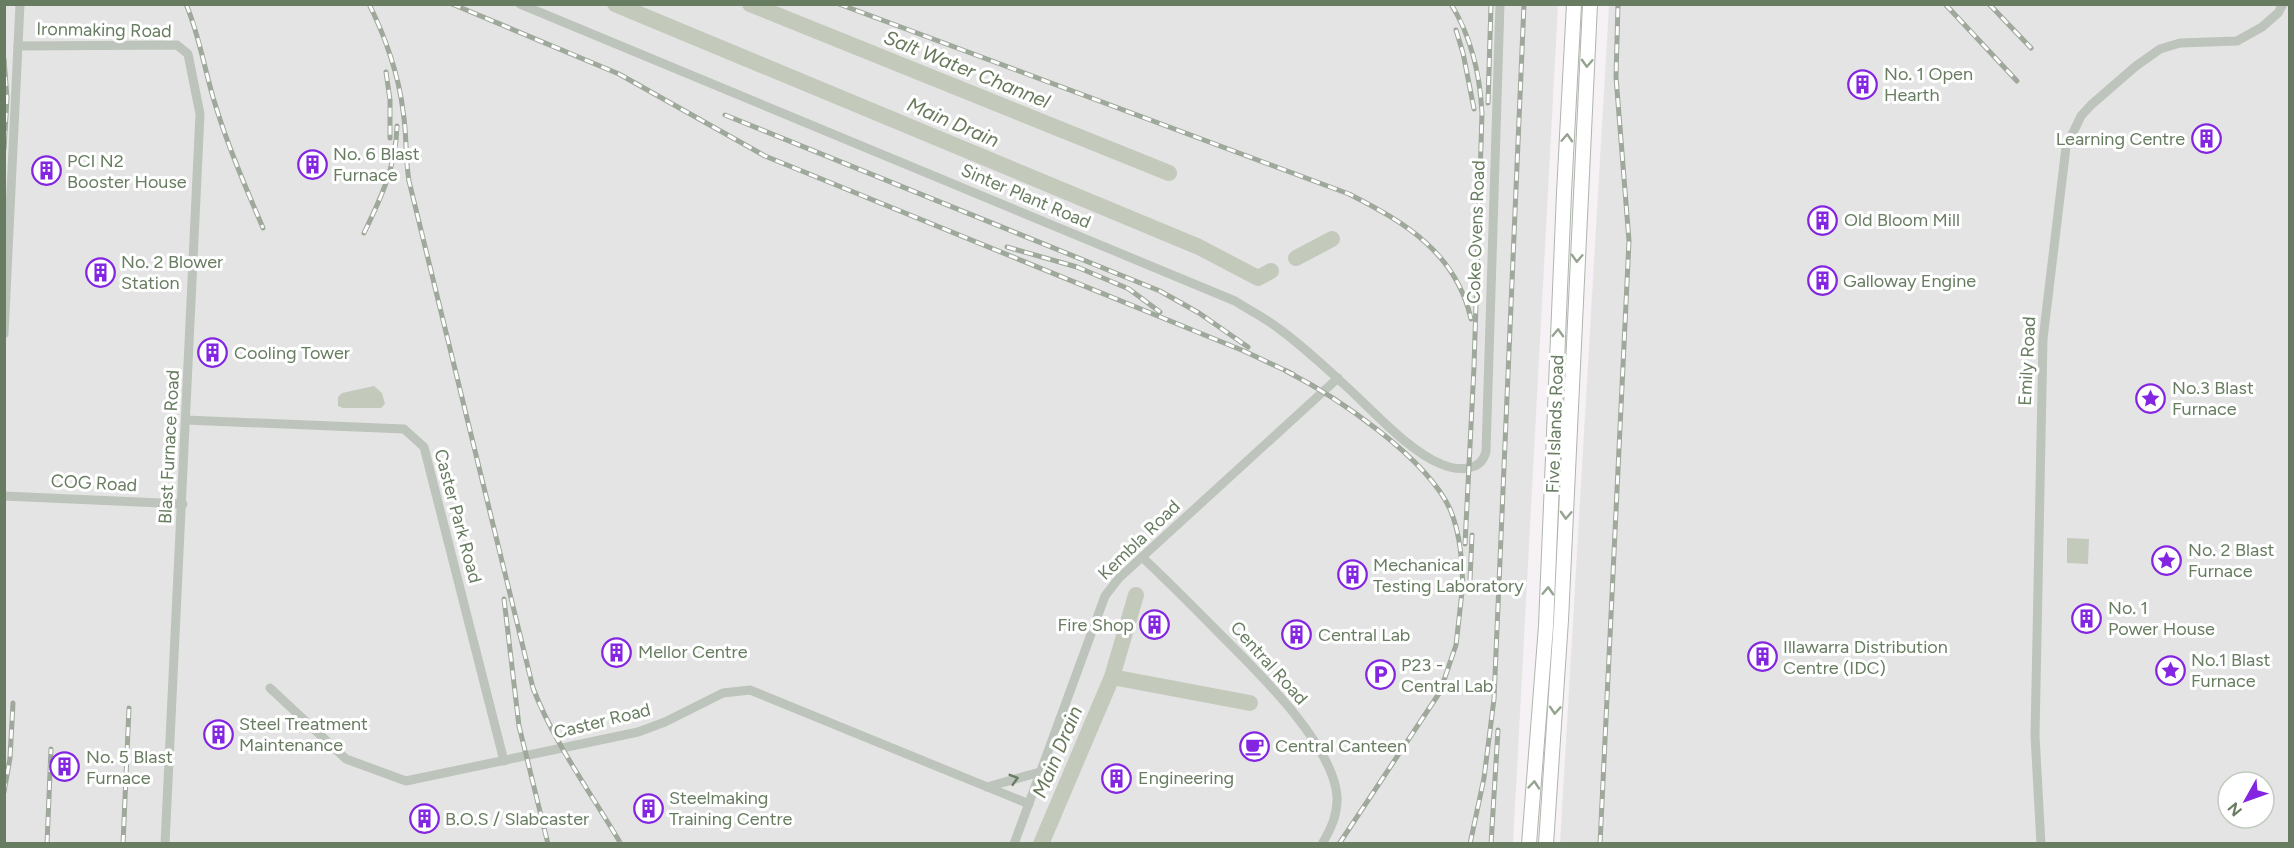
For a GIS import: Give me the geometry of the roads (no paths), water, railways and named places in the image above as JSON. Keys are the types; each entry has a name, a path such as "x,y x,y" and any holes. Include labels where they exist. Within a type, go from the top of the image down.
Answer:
{"main road":[{"name":"Five Islands Road","path":"1529,843 1546,626 1574,4"},
{"name":"Five Islands Road","path":"1546,843 1562,608 1590,4"}],"street":[{"path":"4,334 20,4"},
{"name":"Sinter Plant Road","path":"520,4 1235,301 1277,327 1338,378 1403,438 1433,460 1452,468 1475,466 1483,460"},
{"name":"Coke Ovens Road","path":"1483,460 1486,451 1500,4"},
{"name":"Emily Road","path":"2041,843 2034,736 2043,339 2066,147 2081,116 2091,105 2136,66 2160,49 2180,43 2237,41 2253,33 2281,9"},
{"name":"Ironmaking Road","path":"18,46 177,45 188,54"},
{"name":"Blast Furnace Road","path":"165,843 201,114 188,54"},
{"name":"Kembla Road","path":"1014,843 1105,596 1119,578 1338,378"},
{"name":"Caster Park Road","path":"186,420 404,429 424,447 504,761"},
{"name":"COG Road","path":"4,496 183,504"},
{"name":"Central Road","path":"1143,558 1204,616 1281,696 1310,738 1329,770 1337,797 1334,820 1322,843"},
{"name":"Caster Road","path":"270,688 346,759 406,781 638,732 665,722 723,693 750,690 1029,804"},
{"path":"987,787 1040,772"}],"waterway":[{"name":"Main Drain","path":"615,4 1199,247 1258,278 1271,271"},
{"name":"Salt Water Channel","path":"750,4 1169,173"},
{"name":"Main Drain","path":"1296,258 1332,239"},
{"name":"Main Drain","path":"1041,844 1112,677 1136,595"},
{"name":"Main Drain","path":"1112,677 1250,703"}],"railway":[{"path":"186,4 221,123 263,228"},
{"path":"369,4 395,70 404,120 409,181 533,688 562,748 621,844"},
{"path":"452,4 619,74 765,156 1244,351 1293,374"},
{"path":"839,4 1349,194 1409,229 1441,258 1454,276 1464,296 1471,319"},
{"path":"1451,4 1470,43 1474,57 1482,113 1474,367 1465,544"},
{"path":"1488,103 1491,4"},
{"path":"1470,844 1484,778 1494,699 1524,4"},
{"path":"1600,844 1629,241 1616,77 1618,4"},
{"path":"1945,4 2017,81"},
{"path":"1989,4 2031,48"},
{"path":"1456,30 1474,109"},
{"path":"4,59 7,98 4,149"},
{"path":"386,72 390,100 390,138"},
{"path":"725,115 1160,291 1199,313 1248,347"},
{"path":"364,233 391,168 397,126"},
{"path":"1007,247 1077,267 1129,289 1160,312"},
{"path":"1286,371 1330,396 1378,430 1401,449 1438,489 1450,509 1457,529 1463,591"},
{"path":"1470,580 1472,535"},
{"path":"1339,844 1440,692 1456,645 1463,583"},
{"path":"504,599 519,726 548,844"},
{"path":"4,792 10,758 13,703"},
{"path":"123,844 129,708"},
{"path":"1491,844 1498,730"},
{"path":"47,844 51,749"}],"place":[{"name":"No. 1 Open Hearth","path":"1863,84"},
{"name":"Learning Centre","path":"2206,139"},
{"name":"No. 6 Blast Furnace","path":"312,164"},
{"name":"PCI N2 Booster House","path":"46,171"},
{"name":"Old Bloom Mill","path":"1823,220"},
{"name":"No. 2 Blower Station","path":"100,272"},
{"name":"Galloway Engine","path":"1822,281"},
{"name":"Cooling Tower","path":"213,353"},
{"name":"No.3 Blast Furnace","path":"2151,398"},
{"name":"No. 2 Blast Furnace","path":"2167,560"},
{"name":"Mechanical Testing Laboratory","path":"1352,575"},
{"name":"No. 1 Power House","path":"2087,618"},
{"name":"Fire Shop","path":"1155,625"},
{"name":"Central Lab","path":"1297,635"},
{"name":"Mellor Centre","path":"617,652"},
{"name":"Illawarra Distribution Centre (IDC)","path":"1762,657"},
{"name":"No.1 Blast Furnace","path":"2170,670"},
{"name":"P23 - Central Lab","path":"1380,675"},
{"name":"Steel Treatment Maintenance","path":"218,734"},
{"name":"Central Canteen","path":"1254,746"},
{"name":"No. 5 Blast Furnace","path":"65,767"},
{"name":"Engineering","path":"1117,778"},
{"name":"Steelmaking Training Centre","path":"648,808"},
{"name":"B.O.S / Slabcaster","path":"424,819"}]}
